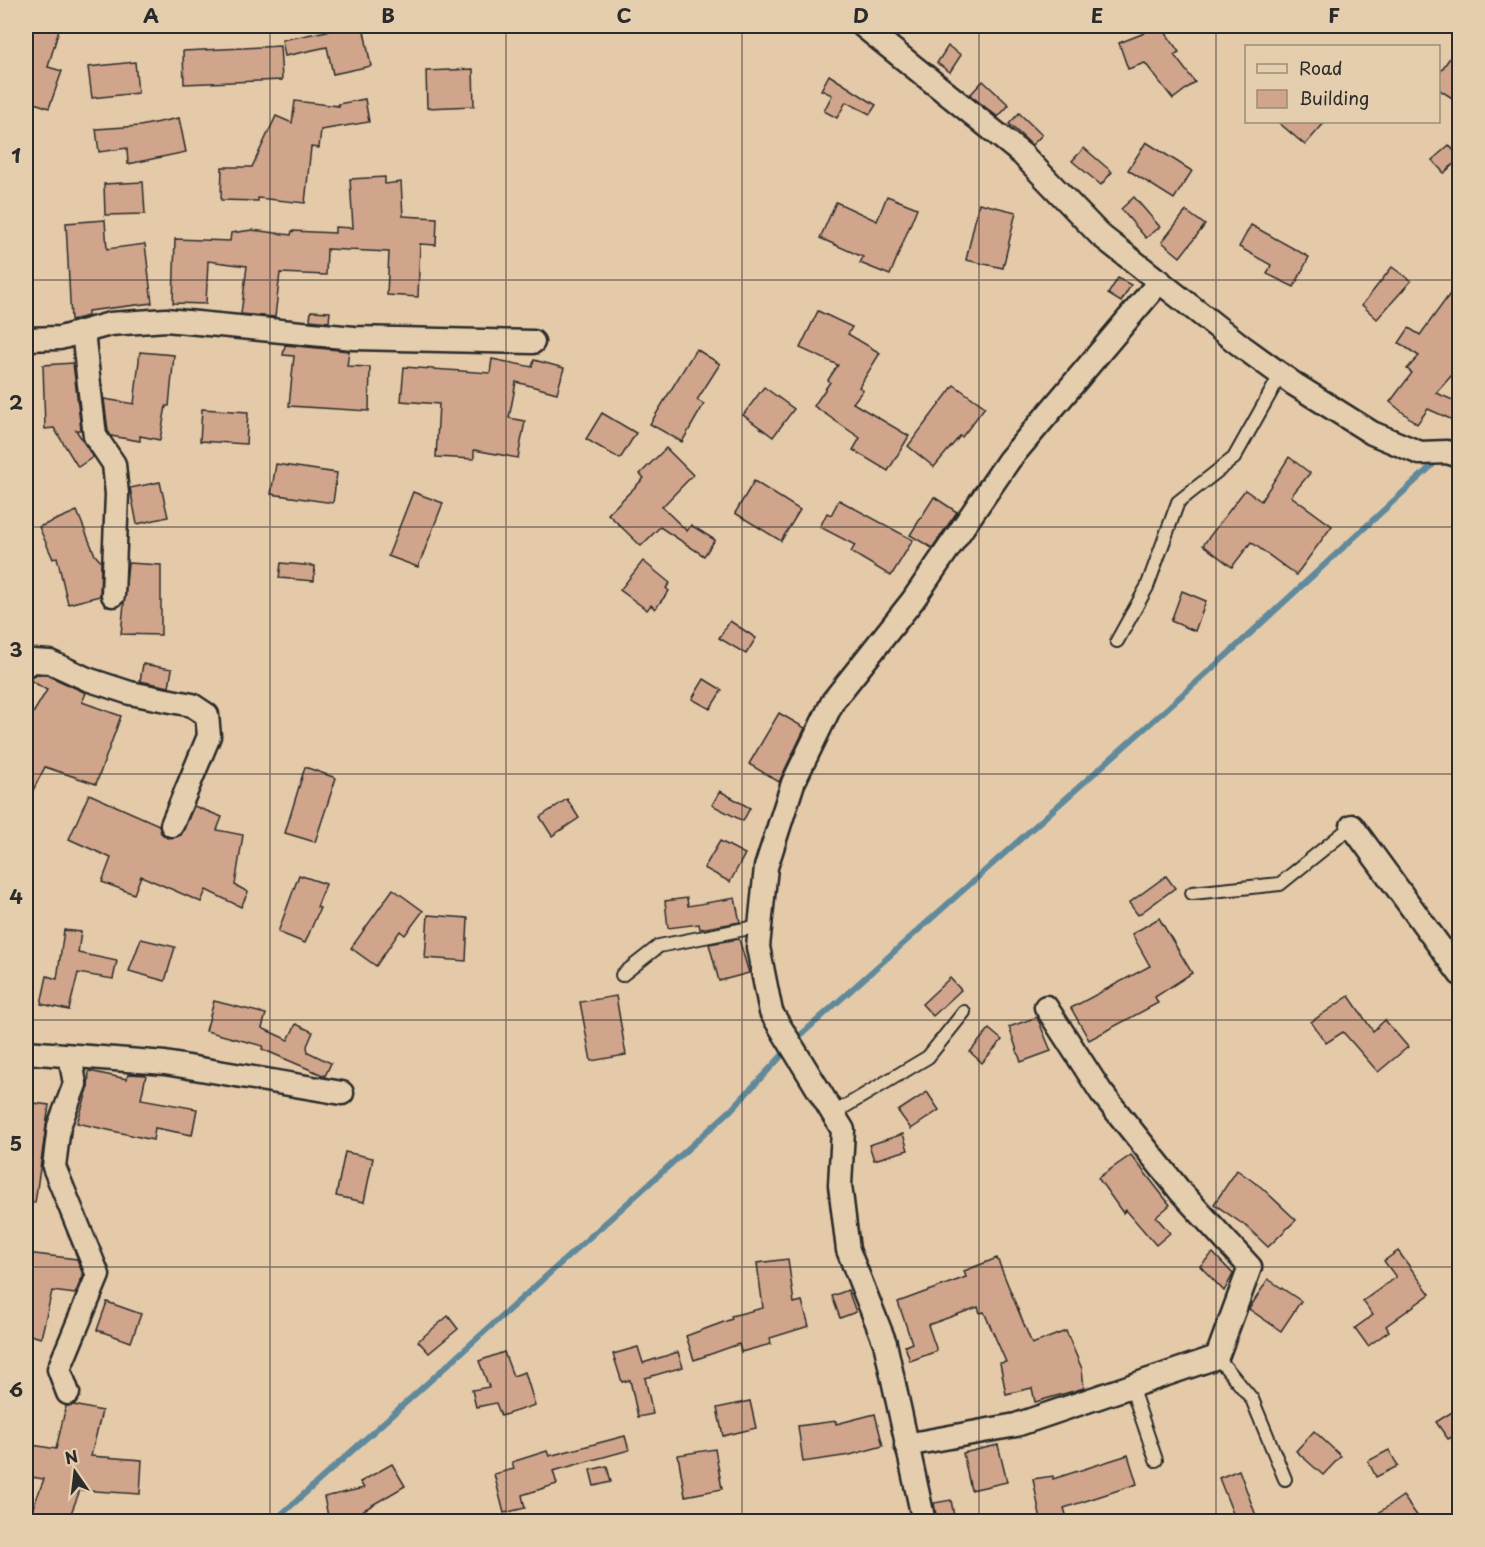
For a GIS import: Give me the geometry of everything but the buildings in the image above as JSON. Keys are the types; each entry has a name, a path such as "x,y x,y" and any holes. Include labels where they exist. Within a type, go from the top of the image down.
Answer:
{"street":[{"path":"864,26 1022,154 1100,235 1281,374 1372,433 1420,453 1447,452 1460,456"},
{"path":"924,1521 885,1343 848,1250 840,1185 843,1130 771,1012 758,947 766,867 793,783 833,701 913,600 1009,460 1160,281"},
{"path":"26,339 60,338 110,324 166,320 354,338 532,342"},
{"path":"83,332 95,436 114,464 117,494 113,595"},
{"path":"26,665 33,661 50,662 87,679 130,693 192,705 207,715 209,736 172,825"},
{"path":"1352,826 1460,974"},
{"path":"906,1445 1016,1425 1217,1357 1250,1267 1180,1191 1101,1092 1046,1007"},
{"path":"26,1052 165,1064 342,1094"},
{"path":"68,1393 59,1369 98,1275 54,1167 59,1126 75,1084 70,1056"}],"lane":[{"path":"1117,641 1147,587 1178,502 1234,458 1281,374"},
{"path":"1192,893 1280,884 1352,826"},
{"path":"622,975 659,946 760,926"},
{"path":"834,1113 928,1057 964,1012"},
{"path":"1217,1357 1252,1399 1285,1479"},
{"path":"1131,1386 1156,1460"}],"waterway":[{"path":"794,1041 1228,654 1439,459"},
{"path":"273,1522 731,1110 788,1049"}]}
